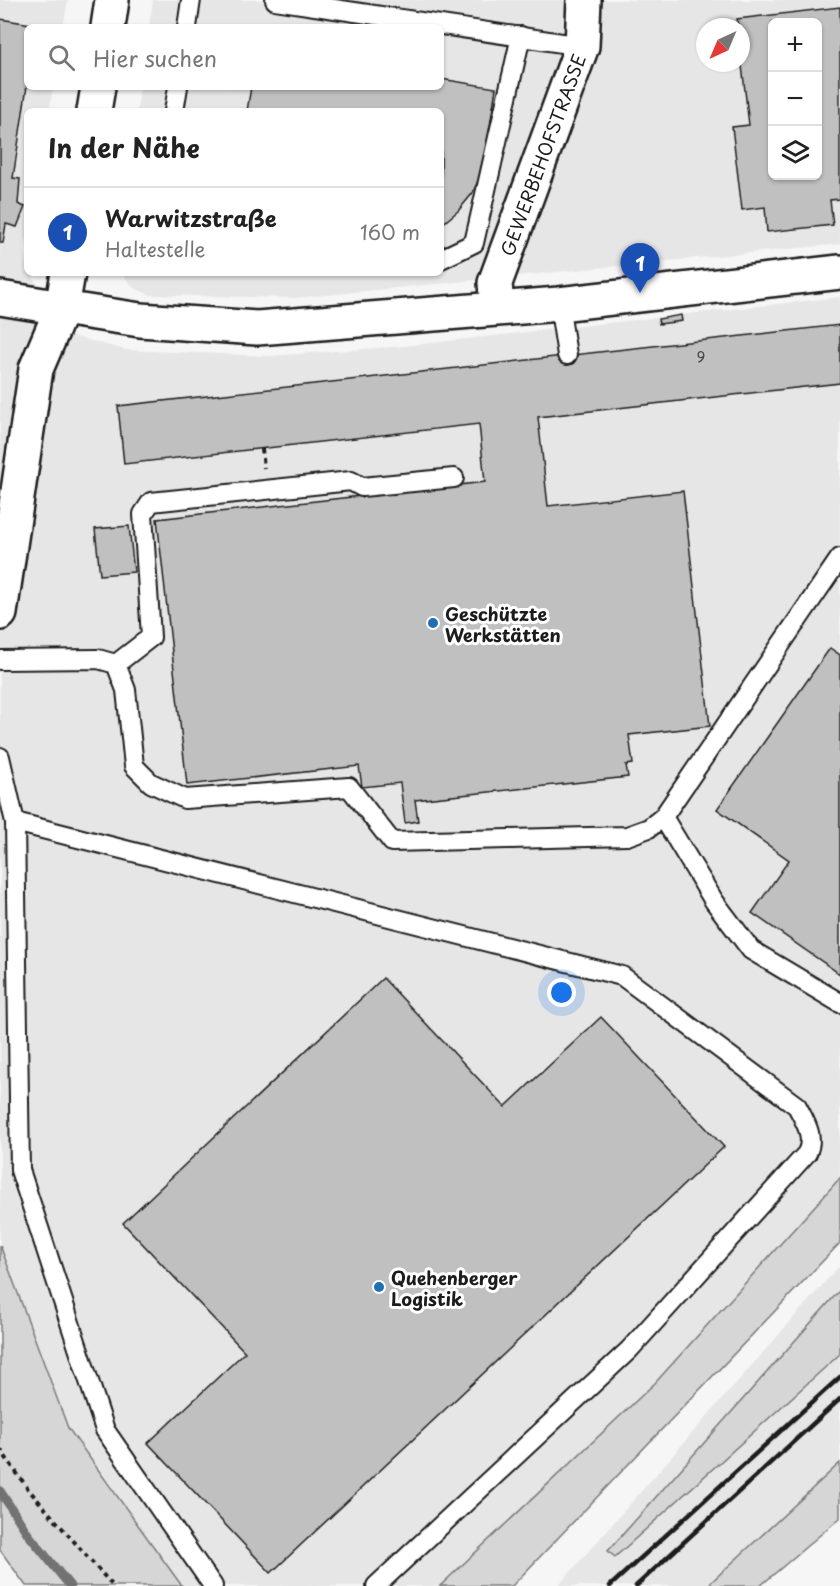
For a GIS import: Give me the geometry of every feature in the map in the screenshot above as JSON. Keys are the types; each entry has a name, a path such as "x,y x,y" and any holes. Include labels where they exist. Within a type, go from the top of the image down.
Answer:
{"street":[{"path":"108,24 112,0"},
{"name":"GEWERBEHOFSTRASSE","path":"496,308 495,283 582,46 584,0"},
{"path":"94,108 98,90"},
{"path":"0,298 140,320 257,328 559,304 840,272"},
{"path":"0,613 36,369 62,308 67,276"}],"lane":[{"path":"186,24 190,0"},
{"path":"274,0 439,24"},
{"path":"444,25 582,46"},
{"path":"444,258 474,243 521,36"},
{"path":"174,108 178,90"},
{"path":"559,304 567,355"},
{"path":"116,664 150,637 143,514 151,502 351,481 362,487 454,478"},
{"path":"116,664 126,690 134,766 151,783 185,800 349,787 392,842 627,836 649,828 663,817 840,558"},
{"path":"0,660 98,659 116,664"},
{"path":"0,757 15,822 20,1170 105,1430 213,1586"},
{"path":"663,817 714,901 751,950 840,1003"},
{"path":"15,822 622,976 797,1106 809,1132 811,1144 807,1153 629,1350 376,1586"}],"path":[{"path":"0,1449 28,1489 113,1586"}],"shaded area":[{"path":"0,0 68,0 64,24 24,24 24,90 52,90 50,108 24,108 24,276 33,276 53,331 126,350 270,356 404,346 840,297 840,1178 655,1383 440,1586 182,1586 68,1428 0,1245"},
{"path":"153,0 840,0 840,244 295,298 151,295 134,288 124,276 444,276 444,108 137,108 140,90 444,90 444,24 149,24"},
{"path":"840,1178 840,1243 512,1586 440,1586 655,1383"},
{"path":"0,1245 68,1428 182,1586 26,1586 0,1550"},
{"path":"840,1265 840,1290 608,1551 615,1557 840,1354 840,1463 707,1586 558,1586"},
{"path":"840,1290 840,1354 615,1557 608,1551"},
{"path":"840,1463 840,1518 760,1586 707,1586"}],"building":[{"path":"840,7 840,199 830,200 833,225 767,232 765,207 742,210 732,127 749,125 743,72 750,72 750,18 746,18"},
{"path":"0,19 31,24 24,24 24,90 26,90 13,178 20,179 18,204 24,207 24,210 17,227 6,224 3,243 0,243"},
{"path":"444,79 496,88 483,170 472,194 458,211 444,223 444,108 248,108 250,90 444,90"},
{"path":"681,315 682,321 659,324 658,319"},
{"name":"Geschützte Werkstätten","path":"840,325 840,383 538,417 548,506 683,491 710,726 629,735 633,764 626,765 628,777 415,800 418,821 405,823 400,783 362,787 359,766 187,785 157,519 485,482 479,424 124,464 118,406"},
{"path":"129,526 134,572 100,575 95,529"},
{"path":"830,648 840,655 840,974 752,913 789,860 717,809"},
{"name":"Quehenberger Logistik","path":"383,978 505,1107 601,1017 724,1147 271,1573 148,1443 245,1352 123,1223"}],"waterway":[{"path":"0,1491 28,1534 70,1586"}],"railway":[{"path":"610,1586 840,1377"},
{"path":"636,1586 840,1399"}],"place":[{"name":"Warwitzstraße","path":"640,293"},
{"name":"Geschützte Werkstätten","path":"433,623"},
{"name":"Quehenberger Logistik","path":"379,1287"}]}
